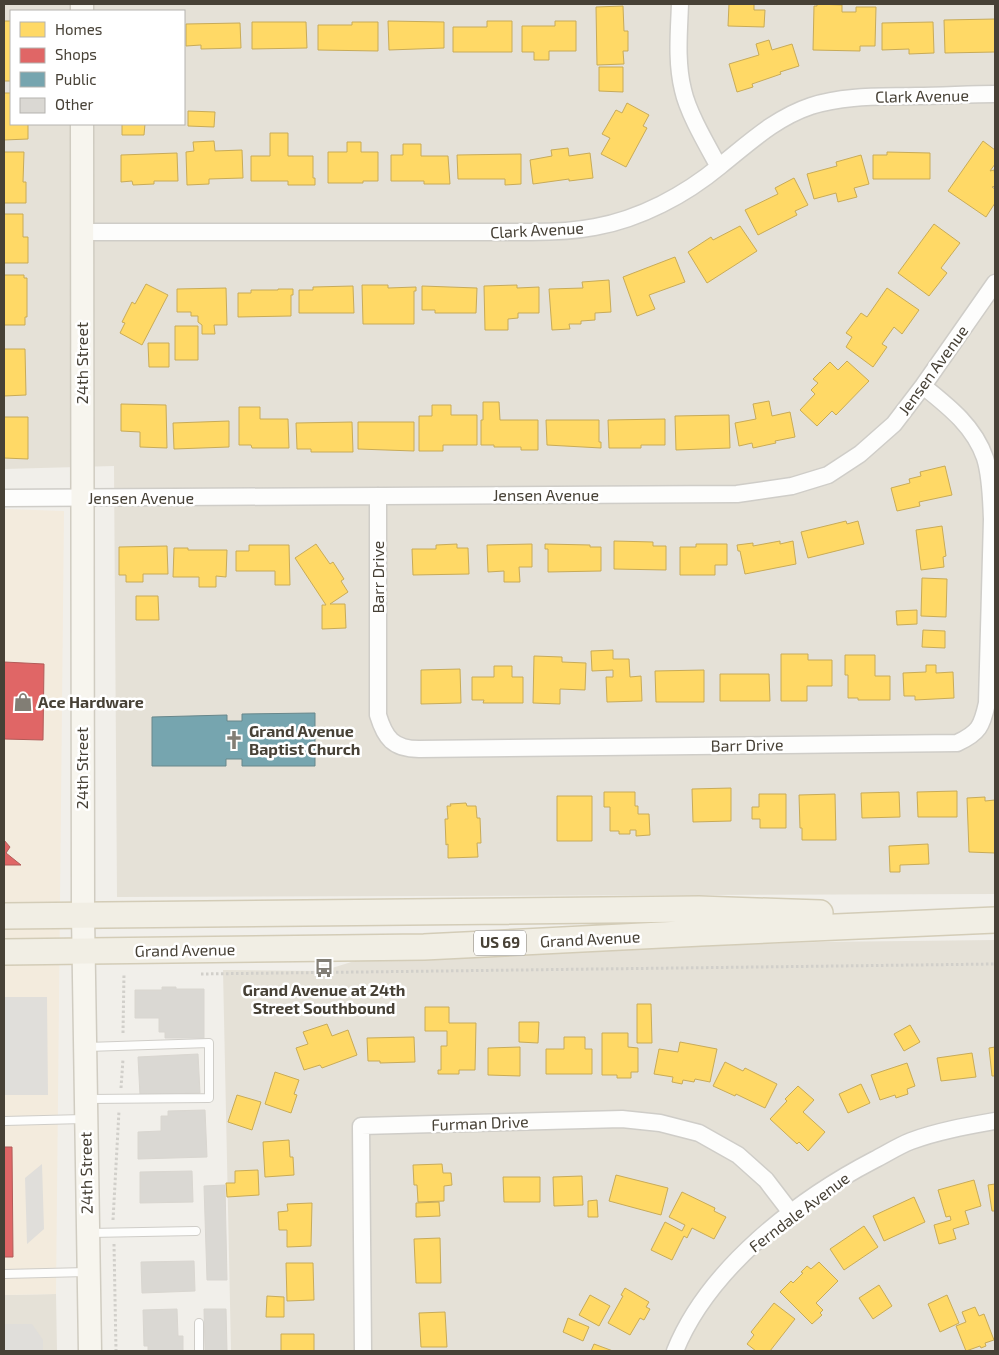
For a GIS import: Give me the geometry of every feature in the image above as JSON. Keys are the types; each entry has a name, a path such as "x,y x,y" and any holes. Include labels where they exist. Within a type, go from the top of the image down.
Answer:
{"main road":[{"name":"24th Street","path":"82,125 83,915 90,1351"},
{"name":"Grand Avenue","path":"4,916 699,909 995,919"},
{"name":"Grand Avenue","path":"4,952 424,947 995,919"}],"street":[{"path":"680,4 679,51 683,90 696,125 719,168"},
{"name":"Clark Avenue","path":"82,232 565,231 595,227 620,221 651,209 719,168 747,143 777,122 811,106 849,98 993,95"},
{"name":"Jensen Avenue","path":"4,498 737,494 792,486 828,475 860,454 894,424 995,283"},
{"name":"Barr Drive","path":"378,496 378,715 383,731 394,743 411,749 958,743 972,736 983,722 987,703 992,519 991,488 985,458 973,434 954,411 923,386"},
{"name":"Furman Drive","path":"363,1351 361,1126 622,1119 660,1123 699,1133 738,1155 766,1180 792,1214"},
{"name":"Ferndale Avenue","path":"675,1351 696,1313 718,1281 760,1238 847,1174 909,1142 944,1131 995,1121"}],"lane":[{"path":"4,1121 85,1109 120,1100 209,1098 209,1044 123,1045 84,1048"},
{"path":"88,1233 196,1231"},
{"path":"4,1274 88,1272"},
{"path":"199,1323 199,1351"}],"path":[{"path":"199,974 995,964"},
{"path":"116,1351 112,1206 123,1045 124,973 133,973"}],"shaded area":[{"path":"4,4 995,4 995,894 117,897 114,466 4,469"},
{"path":"4,509 64,511 56,1294 4,1295"},
{"path":"995,940 995,1351 231,1351 223,970 322,971 358,960 543,952 818,942"},
{"path":"4,997 47,997 48,1095 4,1095"},
{"path":"42,1164 44,1229 27,1244 25,1178"},
{"path":"56,1294 57,1351 4,1351 4,1295"},
{"path":"4,1324 32,1324 43,1340 43,1351 4,1351"}],"building: Homes":[{"path":"729,4 754,4 754,10 765,10 764,27 728,26"},
{"path":"817,4 842,5 842,12 856,12 856,7 876,7 875,46 860,46 860,51 813,50 814,6 817,6"},
{"path":"623,6 624,31 628,31 628,51 623,51 624,64 597,65 596,7"},
{"path":"995,19 995,52 945,53 944,20"},
{"path":"4,21 10,21 10,81 4,81"},
{"path":"388,21 444,22 444,48 389,50"},
{"path":"487,21 512,21 512,52 453,52 453,27 487,27"},
{"path":"555,21 576,21 576,51 549,51 549,60 534,60 534,52 522,52 522,26 555,26"},
{"path":"252,22 306,22 307,48 252,49"},
{"path":"352,22 378,22 378,51 318,50 318,25 352,25"},
{"path":"933,22 934,53 909,54 909,49 882,50 882,23"},
{"path":"240,23 241,48 201,49 201,45 186,46 186,24"},
{"path":"769,40 772,50 792,44 799,66 780,72 781,74 752,84 753,87 737,92 729,64 759,55 756,44"},
{"path":"599,67 623,67 623,92 599,91"},
{"path":"4,93 10,93 10,125 28,125 28,139 4,140"},
{"path":"627,103 649,115 643,126 647,128 626,167 601,154 610,138 602,134 616,110 622,113"},
{"path":"188,111 215,112 214,127 188,126"},
{"path":"122,125 145,125 144,135 122,135"},
{"path":"270,133 288,133 288,156 313,156 313,178 315,178 315,185 288,185 288,181 251,181 251,156 270,156"},
{"path":"214,141 215,151 242,150 243,178 209,179 209,184 187,185 186,152 194,151 193,142"},
{"path":"983,141 995,150 995,164 990,171 994,170 995,176 995,186 992,187 995,189 995,203 986,217 948,191"},
{"path":"347,142 361,142 361,152 378,152 378,181 328,183 328,152 347,152"},
{"path":"403,144 421,144 421,156 448,156 450,184 424,184 424,181 391,181 391,155 403,155"},
{"path":"568,148 569,156 590,153 593,178 533,184 530,160 552,156 551,150"},
{"path":"4,152 24,152 23,182 26,182 26,203 4,203"},
{"path":"887,152 930,153 930,179 873,179 873,155 887,155"},
{"path":"177,153 178,181 154,181 154,184 133,185 132,181 121,182 121,155"},
{"path":"521,154 521,184 505,185 505,179 458,179 457,155"},
{"path":"861,155 869,184 854,188 857,197 838,202 836,193 814,199 807,174 837,166 836,162"},
{"path":"794,178 808,205 795,211 797,215 758,235 745,210 778,194 775,188"},
{"path":"4,214 23,214 23,237 28,237 28,263 4,263"},
{"path":"934,224 960,243 941,268 947,273 929,296 898,273"},
{"path":"740,226 757,251 707,283 688,252 711,237 713,240"},
{"path":"675,257 685,282 649,295 655,309 637,316 623,277"},
{"path":"4,275 24,275 24,278 27,278 27,317 25,317 25,325 4,325"},
{"path":"609,280 611,312 595,313 595,320 581,321 581,324 569,324 570,329 552,330 549,289 583,288 582,282"},
{"path":"146,284 168,295 142,345 120,333 125,323 122,322 132,302 135,304"},
{"path":"362,285 388,285 388,288 416,287 416,291 414,291 414,324 363,324"},
{"path":"517,285 517,288 539,287 539,313 518,313 518,318 508,319 508,330 485,330 484,286"},
{"path":"353,286 354,313 299,313 299,290 313,290 313,287"},
{"path":"422,286 477,288 476,313 435,313 435,310 422,310"},
{"path":"226,288 227,325 214,325 215,334 202,334 202,325 198,322 198,316 191,316 191,312 177,312 177,289"},
{"path":"887,288 919,310 902,334 894,327 882,344 887,347 873,367 846,347 852,337 846,333 861,313 867,317"},
{"path":"293,289 293,295 291,295 291,316 238,317 238,293 251,293 251,290"},
{"path":"175,326 198,326 198,360 175,360"},
{"path":"148,343 169,343 169,367 149,367"},
{"path":"4,349 25,349 26,395 4,396"},
{"path":"847,361 869,381 836,415 832,411 817,426 800,410 815,394 811,390 818,383 813,379 830,362 838,370"},
{"path":"769,401 772,416 790,412 795,437 753,448 752,443 739,446 735,423 756,419 753,404"},
{"path":"483,402 499,402 500,420 538,420 538,450 521,450 521,447 481,445"},
{"path":"121,404 166,405 167,448 140,447 140,432 121,431"},
{"path":"432,405 451,405 451,415 477,415 477,445 443,445 443,451 419,451 419,416 432,416"},
{"path":"239,407 260,407 260,419 288,419 289,448 252,448 251,445 239,445"},
{"path":"729,415 730,448 676,450 675,416"},
{"path":"4,417 28,417 28,459 4,458"},
{"path":"665,419 665,445 641,445 641,448 609,448 608,420"},
{"path":"546,420 599,420 599,442 601,442 601,448 547,445"},
{"path":"229,421 229,447 174,449 173,423"},
{"path":"352,422 353,452 311,452 311,449 297,449 296,423"},
{"path":"358,422 414,422 414,451 358,449"},
{"path":"945,466 952,495 919,502 920,506 897,511 891,488 910,483 909,479 921,476 920,472"},
{"path":"846,521 847,524 858,521 864,544 808,558 801,532"},
{"path":"942,526 946,556 943,557 944,567 921,570 916,530"},
{"path":"614,541 653,542 653,546 666,546 666,570 614,569"},
{"path":"780,541 780,544 793,541 796,564 745,574 737,545 753,543 753,546"},
{"path":"316,544 330,564 333,562 344,579 341,581 348,592 330,604 345,604 346,628 322,629 322,605 326,605 295,558"},
{"path":"457,544 457,548 468,548 469,574 413,575 412,549 436,549 436,545"},
{"path":"532,544 532,567 519,567 520,582 504,582 504,571 488,572 487,545"},
{"path":"545,544 601,547 601,571 548,572 548,549 545,549"},
{"path":"696,544 727,544 727,565 715,565 715,575 680,575 680,547 696,547"},
{"path":"249,545 289,545 290,585 275,585 275,571 236,571 236,551 249,551"},
{"path":"167,546 168,574 143,574 143,582 126,582 126,575 119,575 119,547"},
{"path":"174,548 227,550 226,577 216,576 216,587 199,587 199,577 173,577"},
{"path":"922,578 947,579 946,617 921,616"},
{"path":"136,596 158,596 159,620 136,620"},
{"path":"917,610 917,624 897,625 896,611"},
{"path":"923,630 945,631 945,648 922,647"},
{"path":"613,650 613,659 629,659 630,677 641,676 642,701 607,702 606,677 613,677 613,670 592,671 591,651"},
{"path":"781,654 808,654 808,660 832,660 832,686 807,686 807,701 781,701"},
{"path":"845,655 875,655 875,676 890,676 890,700 858,700 858,698 848,698 848,675 845,675"},
{"path":"534,656 562,657 562,662 586,663 585,690 560,689 560,704 533,703"},
{"path":"926,665 936,665 936,673 953,672 954,698 915,700 915,696 904,696 903,673 926,672"},
{"path":"494,666 512,666 512,677 523,677 523,703 483,703 484,700 472,700 472,677 494,677"},
{"path":"460,669 461,703 421,704 421,670"},
{"path":"704,670 704,702 656,702 655,671"},
{"path":"720,674 769,674 770,701 720,701"},
{"path":"731,788 731,821 693,822 692,789"},
{"path":"957,791 957,817 918,817 917,792"},
{"path":"604,792 635,792 635,806 638,806 638,814 649,814 650,835 636,836 636,830 630,830 630,834 619,834 619,831 610,831 610,807 604,807"},
{"path":"899,792 900,817 862,818 861,793"},
{"path":"759,794 786,794 786,828 760,828 760,819 752,819 752,807 759,807"},
{"path":"835,794 836,840 802,840 799,795"},
{"path":"557,796 592,796 592,841 557,841"},
{"path":"985,797 985,801 995,800 995,853 969,852 967,798"},
{"path":"466,803 467,806 476,806 477,818 480,818 481,843 477,843 478,857 448,858 445,819 448,819 447,806 451,806 450,804"},
{"path":"928,844 929,864 900,865 900,872 890,872 889,846"},
{"path":"637,1004 651,1004 652,1043 637,1043"},
{"path":"425,1007 449,1007 449,1023 476,1023 475,1070 459,1070 459,1074 438,1074 438,1070 441,1070 441,1046 447,1046 447,1031 425,1031"},
{"path":"519,1022 539,1022 538,1043 519,1042"},
{"path":"327,1024 332,1036 348,1030 357,1055 322,1068 320,1065 304,1070 296,1048 308,1044 303,1032"},
{"path":"910,1025 920,1042 904,1051 894,1034"},
{"path":"602,1033 628,1033 628,1047 638,1048 638,1072 631,1072 631,1078 617,1078 617,1075 602,1075"},
{"path":"414,1037 415,1062 380,1063 380,1061 368,1061 367,1038"},
{"path":"564,1037 585,1037 585,1049 592,1049 592,1074 546,1074 546,1049 564,1049"},
{"path":"680,1042 717,1049 710,1082 695,1079 694,1082 683,1080 682,1084 672,1082 673,1077 654,1074 659,1049 678,1052"},
{"path":"520,1047 520,1076 488,1075 488,1048"},
{"path":"995,1047 995,1076 992,1076 989,1048"},
{"path":"972,1053 976,1077 941,1081 937,1058"},
{"path":"725,1062 743,1071 745,1068 777,1084 765,1108 736,1094 735,1096 713,1086"},
{"path":"907,1063 915,1086 907,1089 908,1094 896,1098 895,1095 880,1100 871,1075"},
{"path":"275,1072 299,1080 294,1094 297,1095 291,1113 265,1104"},
{"path":"861,1084 870,1103 848,1113 839,1094"},
{"path":"798,1086 814,1100 803,1112 825,1132 808,1151 799,1142 797,1144 770,1119 787,1101 785,1099"},
{"path":"237,1095 261,1102 252,1130 228,1122"},
{"path":"289,1140 290,1157 293,1157 294,1175 265,1177 263,1142"},
{"path":"442,1164 443,1173 451,1173 452,1185 444,1186 444,1201 418,1202 417,1185 414,1185 413,1165"},
{"path":"258,1170 259,1195 227,1197 226,1183 235,1183 235,1171"},
{"path":"616,1175 668,1188 661,1215 609,1201"},
{"path":"582,1176 583,1205 554,1206 553,1177"},
{"path":"503,1177 540,1177 540,1202 504,1202"},
{"path":"974,1180 981,1206 965,1211 969,1224 953,1229 956,1239 939,1244 934,1225 951,1220 950,1216 946,1217 938,1190"},
{"path":"995,1184 995,1211 992,1211 988,1185"},
{"path":"682,1192 715,1208 714,1211 726,1217 714,1239 692,1228 687,1238 684,1236 672,1260 651,1250 665,1222 682,1231 685,1225 669,1217"},
{"path":"914,1197 925,1222 884,1241 873,1216"},
{"path":"597,1200 598,1217 588,1217 588,1201"},
{"path":"439,1202 440,1216 416,1217 416,1203"},
{"path":"312,1203 311,1246 287,1247 287,1230 279,1230 278,1212 288,1211 287,1204"},
{"path":"864,1226 878,1247 844,1270 830,1249"},
{"path":"440,1238 441,1283 416,1283 414,1239"},
{"path":"819,1262 838,1281 816,1303 823,1310 820,1313 822,1315 812,1324 780,1292 791,1281 793,1283 807,1266 811,1269"},
{"path":"286,1263 313,1263 314,1300 287,1301"},
{"path":"879,1285 892,1306 873,1319 859,1298"},
{"path":"625,1288 649,1302 646,1307 650,1309 644,1320 640,1318 630,1335 608,1323 623,1296 621,1295"},
{"path":"590,1295 610,1306 599,1326 579,1315"},
{"path":"947,1295 959,1323 940,1332 928,1304"},
{"path":"267,1296 284,1297 284,1317 266,1317"},
{"path":"774,1303 795,1319 770,1351 756,1351 747,1344 754,1335 751,1332"},
{"path":"975,1307 979,1316 984,1314 994,1340 985,1343 986,1346 981,1348 980,1346 966,1351 956,1326 966,1322 962,1312"},
{"path":"445,1312 447,1347 421,1347 419,1313"},
{"path":"568,1318 589,1327 583,1341 563,1332"},
{"path":"281,1334 314,1334 314,1351 281,1351"},
{"path":"594,1344 613,1351 591,1351"}],"building: Shops":[{"name":"Ace Hardware","path":"4,662 44,664 43,740 4,739"},
{"path":"4,840 10,847 6,853 21,865 4,865"},
{"path":"4,1147 12,1147 13,1257 4,1257"}],"building: Public":[{"name":"Grand Avenue Baptist Church","path":"315,713 315,766 242,766 242,759 226,759 226,766 152,766 152,717 227,715 227,721 242,721 242,714"}],"building: Other":[{"path":"162,987 204,989 204,1038 165,1038 165,1032 159,1032 159,1018 135,1018 135,990 162,990"},
{"path":"198,1054 200,1093 140,1095 138,1057"},
{"path":"205,1110 207,1157 138,1159 138,1132 161,1131 161,1116 168,1116 168,1111"},
{"path":"192,1171 193,1202 140,1203 140,1172"},
{"path":"225,1185 227,1280 207,1280 204,1186"},
{"path":"194,1261 195,1291 142,1293 141,1262"},
{"path":"177,1309 178,1336 183,1336 183,1351 148,1351 148,1346 144,1346 143,1310"},
{"path":"204,1309 226,1309 227,1351 205,1351"}],"place":[{"name":"Ace Hardware","path":"23,702"},
{"name":"Grand Avenue Baptist Church","path":"234,740"},
{"name":"Grand Avenue at 24th Street Southbound","path":"324,968"}]}
